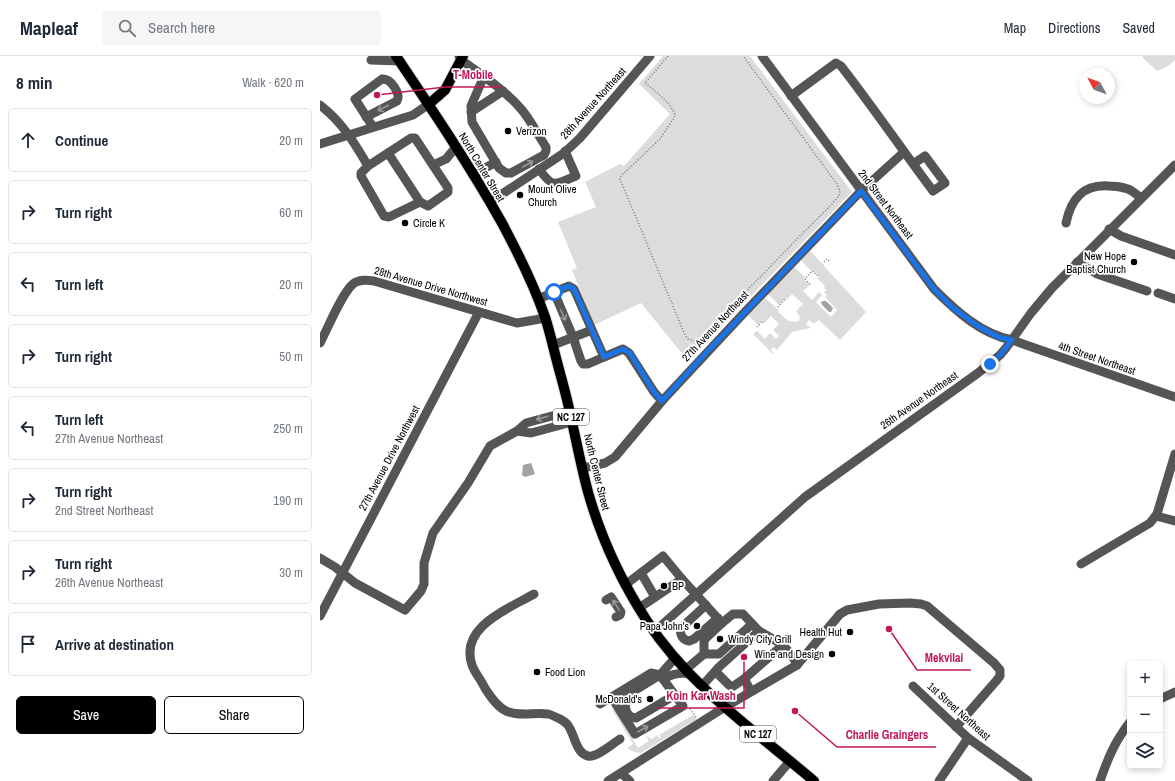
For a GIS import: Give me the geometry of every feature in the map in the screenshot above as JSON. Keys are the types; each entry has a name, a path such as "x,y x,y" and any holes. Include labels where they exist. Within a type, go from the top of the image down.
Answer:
{"main road":[{"path":"429,104 445,90 461,57"},
{"name":"North Center Street","path":"398,58 429,104 490,202 514,246 538,299 546,318 570,411 588,490 600,530 625,585 654,632 688,672 725,707 814,781"}],"street":[{"name":"28th Avenue Northeast","path":"490,202 565,151 580,138 650,56"},
{"name":"2nd Street Northeast","path":"762,56 934,289 952,307 976,325 998,337 1012,340"},
{"path":"461,57 503,90 522,110 546,147 544,155 511,173 503,171 496,162 472,122 471,106 484,76"},
{"path":"363,65 373,58 398,58"},
{"path":"791,96 836,63 850,78 913,164"},
{"path":"366,117 397,101 399,98 389,80 385,78 382,79 355,99 366,117 373,127"},
{"path":"471,112 503,90"},
{"path":"320,144 413,115 429,104"},
{"path":"320,105 339,122 349,134 368,166"},
{"path":"388,153 420,202 428,206 448,192 448,188 415,138 411,138 368,166 361,173 360,176 384,216 388,217 420,202"},
{"path":"433,165 446,159 456,147"},
{"path":"539,169 546,180 551,184 555,184 576,176 565,151"},
{"name":"27th Avenue Northeast","path":"583,468 610,460 705,354 861,191 904,152"},
{"path":"473,175 496,162"},
{"name":"26th Avenue Northeast","path":"654,632 805,497 978,373 1000,355 1042,299 1109,229 1175,165"},
{"path":"1066,223 1068,212 1076,198 1083,191 1102,185 1123,187 1130,189 1141,198"},
{"path":"1109,229 1120,236 1175,255"},
{"path":"1077,262 1097,274 1148,291"},
{"name":"28th Avenue Drive Northwest","path":"320,343 346,292 353,284 365,280 374,281 517,323 546,318"},
{"path":"538,299 569,286 574,289 604,357"},
{"path":"554,292 583,364 588,364 623,349 626,350 630,353 654,392 662,401"},
{"path":"1158,293 1175,299"},
{"name":"27th Avenue Drive Northwest","path":"320,616 479,312"},
{"path":"553,345 592,330"},
{"name":"4th Street Northeast","path":"1012,340 1174,397"},
{"path":"1174,397 1175,387"},
{"path":"320,558 336,567 355,583 405,610 424,584 424,563 434,531 468,483 490,446 517,431 526,423 570,411"},
{"path":"517,431 531,433 572,422"},
{"path":"526,423 531,433"},
{"path":"1081,564 1150,523 1156,516 1175,454"},
{"path":"1156,516 1175,521"},
{"path":"625,585 663,556 696,595 720,620"},
{"path":"641,573 655,597"},
{"path":"639,608 682,579"},
{"path":"534,594 490,620 479,629 473,638 470,649 472,665 482,684 496,702 505,710 514,714 549,714 568,724 580,750 586,756 595,756 620,739"},
{"path":"606,600 610,597 612,598 621,612 616,617"},
{"path":"608,781 725,707 797,665 840,614 847,610 879,604 910,603 927,606 994,663 1000,670 1001,673 997,680 956,727"},
{"path":"706,605 682,628 680,633 683,638 689,641 720,620 733,614 743,614 759,631 783,645 793,655 797,665"},
{"path":"675,695 634,719 629,716 625,705 628,696 662,677 675,673 688,672 704,654 704,640 720,620"},
{"path":"704,654 719,654 752,624"},
{"path":"702,686 759,631"},
{"path":"716,672 732,687 744,679 783,645"},
{"path":"662,677 675,658"},
{"path":"600,704 651,673 662,677 683,706 635,734 612,698"},
{"path":"744,679 752,691"},
{"name":"1st Street Northeast","path":"913,686 968,738 1028,781"},
{"path":"1163,698 1175,692"},
{"path":"1100,781 1110,754 1120,735 1127,726"},
{"path":"939,781 968,738"},
{"path":"773,781 790,761"},
{"path":"621,773 630,781"}],"path":[{"path":"668,56 645,82 664,98 676,114 660,139 621,176 620,180 685,335 688,339 693,341 700,339 832,204 839,196 840,191 837,184 743,56"},
{"path":"824,262 827,259 830,262"},
{"path":"810,284 805,279 812,271 818,276 816,277"},
{"path":"778,307 786,300"},
{"path":"757,327 762,321 764,323"},
{"path":"690,709 699,719"}],"shaded area":[{"path":"663,56 750,56 852,192 688,361 641,303 594,325 572,270 577,268 558,222 596,207 585,182 620,164 624,166 670,114 639,84"},
{"path":"1142,56 1175,56 1175,60 1168,66 1157,71"},
{"path":"809,251 824,265 866,312 840,340 819,320 814,324 809,320 806,324 811,328 792,332 777,350 773,347 771,350 774,353 773,354 753,334 757,331 765,339 770,333 776,339 779,336 773,330 779,324 771,316 765,322 763,320 758,325 748,315 765,298 779,310 778,312 787,320 792,322 799,321 800,317 796,311 803,304 792,294 787,300 785,299 779,305 768,294 794,267 805,277 804,279 810,285 803,291 812,300 819,292 822,295 816,302 831,317 837,310 825,297 827,295 824,292 826,290 824,288 825,286 817,278 819,276 812,270 811,271 801,260"},
{"path":"826,301 833,308 831,312 829,312 822,305 821,302"},
{"path":"531,463 535,474 525,477 522,475 523,465"},
{"path":"615,709 638,748 649,741 646,736 652,739 657,735 661,738 659,735 693,715 697,719 641,753 634,752 627,748 633,744 613,711"}],"place":[{"name":"T-Mobile","path":"377,95"},
{"name":"Verizon","path":"508,131"},
{"name":"Mount Olive Church","path":"520,195"},
{"name":"Circle K","path":"405,223"},
{"name":"New Hope Baptist Church","path":"1134,262"},
{"name":"BP","path":"664,586"},
{"name":"Papa John's","path":"697,626"},
{"name":"Mekvilai","path":"889,629"},
{"name":"Health Hut","path":"850,632"},
{"name":"Windy City Grill","path":"720,639"},
{"name":"Wine and Design","path":"832,654"},
{"name":"Koin Kar Wash","path":"744,657"},
{"name":"Food Lion","path":"537,672"},
{"name":"McDonald's","path":"650,699"},
{"name":"Charlie Graingers","path":"795,711"}],"route":[{"path":"554,292 569,286 574,289 604,357 623,349 630,353 654,392 662,401 861,191 934,289 952,307 976,325 998,337 1012,340 1000,355 990,364"}]}
